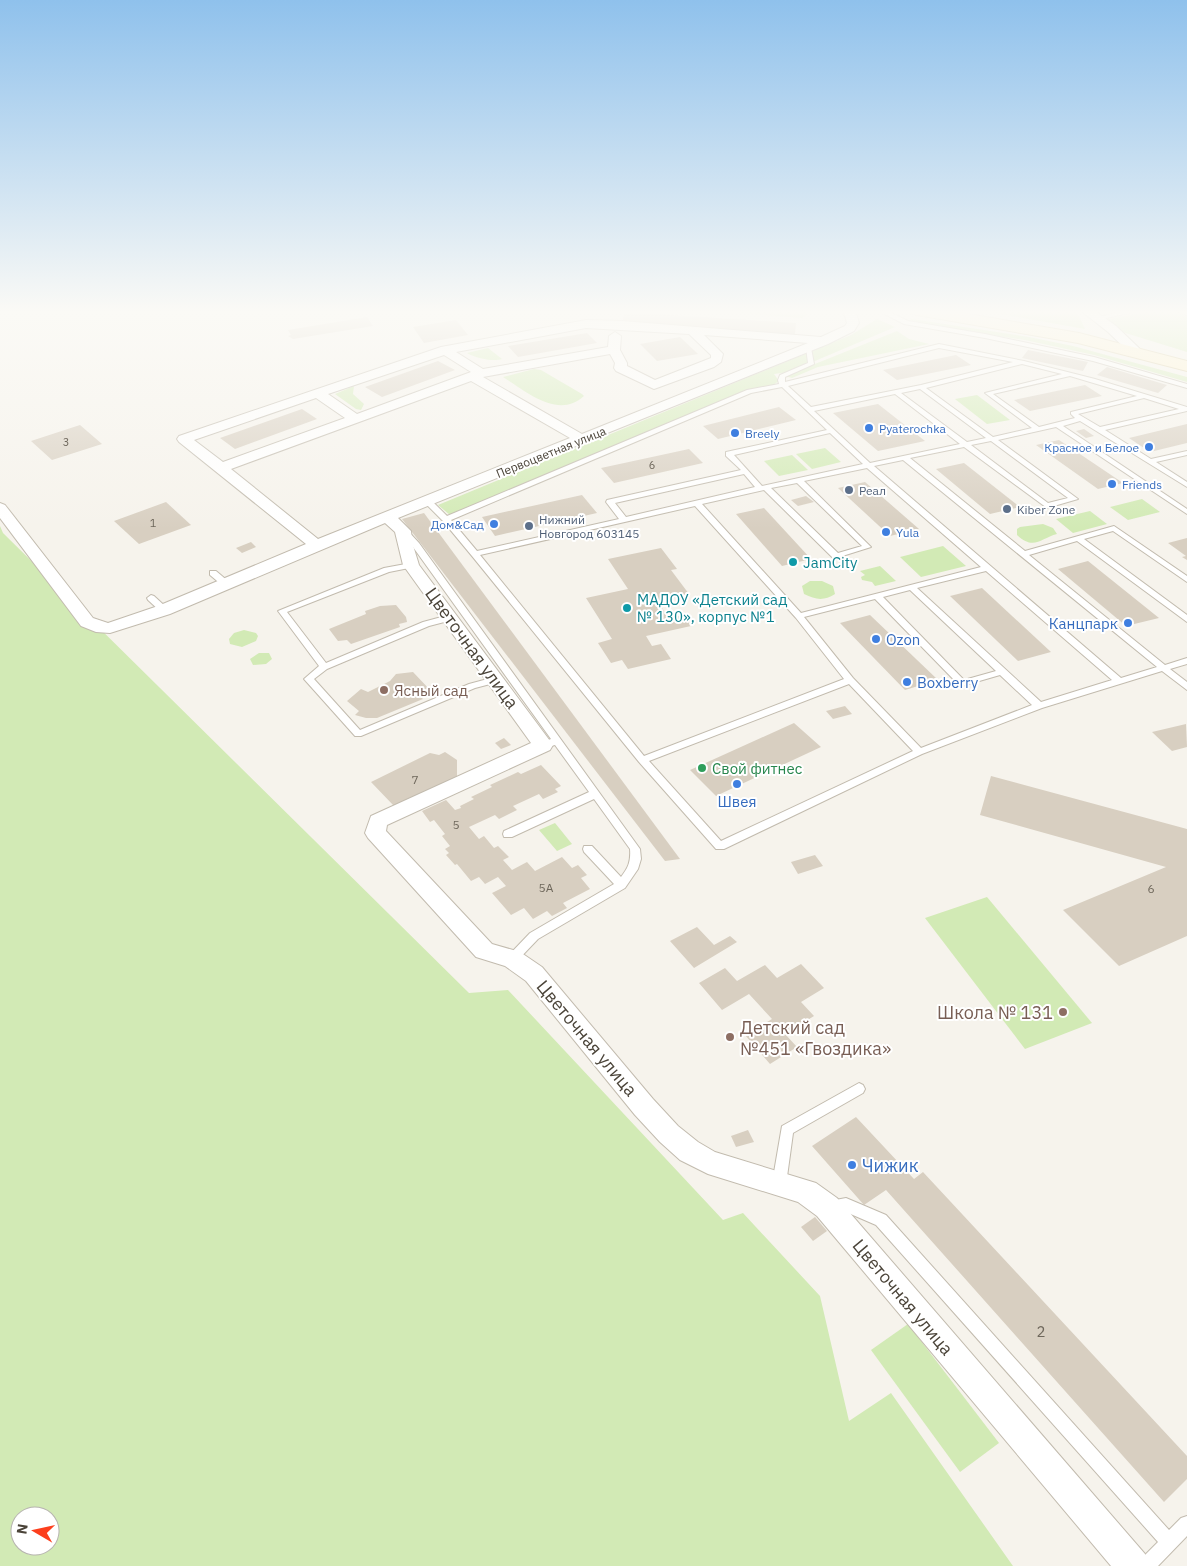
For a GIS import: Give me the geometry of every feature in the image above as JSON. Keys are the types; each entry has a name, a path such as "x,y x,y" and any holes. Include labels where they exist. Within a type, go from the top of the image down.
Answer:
{"street":[{"path":"316,545 243,481 222,468 184,439 347,383"},
{"path":"222,468 451,383"},
{"path":"490,383 559,429 583,440"},
{"name":"Первоцветная улица","path":"0,508 86,622 102,628 110,628 164,610 316,545 722,383"},
{"path":"317,393 356,418"},
{"path":"388,516 403,531"},
{"name":"Цветочная улица","path":"403,531 404,542 411,565 495,680 550,743 378,821 375,833 484,951 512,959 534,974 644,1107 689,1152 708,1162 806,1192 827,1207 1133,1566"}],"lane":[{"path":"782,383 808,410 869,466 1119,681"},
{"path":"446,519 749,392 793,383"},
{"path":"808,410 933,383"},
{"path":"1033,383 988,394 1038,429"},
{"path":"1101,383 1187,409"},
{"path":"896,392 1047,506 1074,499 921,386"},
{"path":"1144,396 1074,414 1183,479 1187,485"},
{"path":"1099,430 1187,409"},
{"path":"475,554 799,480 1057,425 1081,418"},
{"path":"1057,425 1187,512"},
{"path":"799,480 867,547 836,556 729,454 831,431"},
{"path":"1150,461 1187,453"},
{"path":"905,458 1187,688"},
{"path":"624,520 610,502 746,471"},
{"path":"427,501 446,519 642,760 720,846 919,752 1039,706 1187,662"},
{"path":"697,503 799,616 850,680 919,752"},
{"path":"1023,554 1114,528 1187,580"},
{"path":"403,531 416,545 550,743 595,794 634,849 636,859 633,869 621,885 534,936 512,959"},
{"path":"1078,538 1187,619"},
{"path":"324,667 282,611 387,570 411,565"},
{"path":"799,616 987,568"},
{"path":"213,573 226,584"},
{"path":"912,588 1039,706"},
{"path":"878,597 962,683 1002,672"},
{"path":"151,598 164,610"},
{"path":"449,618 426,624 324,667 309,679 358,734 472,686 495,680"},
{"path":"642,760 850,680"},
{"path":"508,834 595,794"},
{"path":"588,849 621,885"},
{"path":"779,1184 787,1130 859,1089"},
{"path":"827,1207 846,1205 881,1220 1169,1542"},
{"path":"1146,1566 1187,1524"}],"green space":[{"path":"513,383 563,383 584,396 574,403 564,405 542,401"},
{"path":"734,383 776,383 746,390 450,515 438,505"},
{"path":"354,386 353,394 364,404 361,410 356,409 335,394"},
{"path":"977,395 1010,420 987,424 955,399"},
{"path":"825,448 841,462 812,469 796,454"},
{"path":"792,455 808,470 779,476 764,461"},
{"path":"1142,499 1160,512 1128,520 1110,507"},
{"path":"1090,511 1107,524 1073,533 1056,519"},
{"path":"1043,524 1053,528 1057,534 1033,543 1023,540 1017,535 1017,529 1020,527"},
{"path":"0,526 3,533 469,993 508,990 723,1220 743,1213 820,1296 849,1421 891,1393 1013,1566 0,1566"},
{"path":"943,546 966,566 921,577 900,557"},
{"path":"880,566 896,581 875,586 872,582 862,580 861,577 865,575 860,571"},
{"path":"810,581 822,581 833,586 835,594 820,599 804,594 802,586"},
{"path":"244,630 256,633 258,636 256,641 242,647 230,644 229,639 234,633"},
{"path":"259,653 269,653 272,659 266,664 253,665 250,659"},
{"path":"555,823 572,844 557,851 539,830"},
{"path":"987,897 1092,1023 1025,1049 925,918"},
{"path":"908,1324 999,1443 960,1472 871,1350"}],"building":[{"path":"376,383 420,383 382,397 365,387"},
{"path":"1124,383 1161,383 1167,385 1158,393"},
{"path":"1085,385 1102,396 1030,411 1014,400"},
{"path":"878,404 925,441 878,451 833,413"},
{"path":"779,407 796,420 718,439 703,426"},
{"path":"302,409 317,419 235,449 220,438"},
{"path":"1187,424 1187,443 1150,452 1129,438"},
{"path":"80,425 102,444 52,460 31,441"},
{"path":"1084,429 1094,436 1086,438 1076,431"},
{"path":"1059,440 1123,483 1098,489 1036,445"},
{"path":"689,449 703,463 614,483 601,468"},
{"path":"964,463 1020,507 990,514 936,469"},
{"path":"865,482 919,529 890,536 838,488"},
{"path":"582,495 597,513 495,536 482,517"},
{"path":"806,496 814,502 798,506 791,500"},
{"path":"166,502 191,525 139,544 114,521"},
{"path":"764,508 811,559 782,566 736,514"},
{"path":"424,513 680,859 665,861 402,519"},
{"path":"1187,538 1187,560 1182,557 1186,556 1168,543"},
{"path":"251,542 256,547 242,553 236,548"},
{"name":"МАДОУ «Детский сад № 130», корпус №1","path":"661,548 677,569 671,570 689,594 657,601 669,618 683,615 691,626 646,636 652,646 661,644 671,659 628,669 622,660 611,663 598,643 612,639 586,598 628,589 608,559"},
{"path":"1088,561 1159,618 1126,626 1058,569"},
{"path":"982,588 1051,652 1018,661 950,596"},
{"path":"396,605 406,617 407,622 399,624 400,627 351,644 347,640 338,641 329,629 366,614 365,611 380,606"},
{"path":"870,615 938,680 905,690 840,623"},
{"path":"413,672 431,691 418,694 423,699 377,718 355,715 359,711 347,701 361,689 368,692 390,681 396,674"},
{"path":"845,706 852,714 833,719 826,711"},
{"path":"794,723 821,747 716,796 690,770"},
{"path":"1186,724 1187,747 1172,751 1152,732"},
{"path":"504,738 511,745 501,749 495,743"},
{"path":"445,752 457,760 457,777 394,806 371,782 430,753 439,755"},
{"path":"541,765 561,786 555,789 558,792 543,799 539,794 513,806 517,810 499,819 495,815 469,827 479,839 484,836 494,848 498,846 509,857 503,860 512,870 527,862 535,871 562,857 572,868 578,865 587,875 581,878 590,889 563,903 567,908 552,916 547,911 533,919 524,908 511,915 492,893 506,886 498,877 485,884 479,877 471,881 457,864 455,865 446,855 449,853 445,849 450,846 442,836 445,834 434,820 430,822 422,811 446,800 455,810 461,808 460,806 474,799 471,797 492,787 490,785 518,772 521,774"},
{"path":"991,776 1187,829 1187,936 1119,966 1063,910 1166,867 980,815"},
{"path":"815,855 823,866 798,874 791,862"},
{"path":"697,927 714,945 730,936 737,942 694,968 670,941"},
{"path":"801,964 824,988 801,1002 814,1016 785,1034 797,1047 770,1064 745,1035 772,1019 749,994 722,1010 699,983 725,968 737,981 765,965 777,978"},
{"path":"856,1117 914,1179 923,1172 1187,1456 1187,1479 1164,1502 886,1190 864,1205 812,1146"},
{"path":"748,1130 754,1142 736,1147 731,1136"},
{"path":"815,1217 827,1231 813,1241 801,1227"}],"place":[{"name":"Pyaterochka","path":"869,428"},
{"name":"Breely","path":"735,433"},
{"name":"Красное и Белое","path":"1149,447"},
{"name":"Friends","path":"1112,484"},
{"name":"Реал","path":"849,490"},
{"name":"Kiber Zone","path":"1007,509"},
{"name":"Дом&Сад","path":"494,524"},
{"name":"Нижний Новгород 603145","path":"529,526"},
{"name":"Yula","path":"886,532"},
{"name":"JamCity","path":"793,562"},
{"name":"МАДОУ «Детский сад № 130», корпус №1","path":"627,608"},
{"name":"Канцпарк","path":"1128,623"},
{"name":"Ozon","path":"876,639"},
{"name":"Boxberry","path":"907,682"},
{"name":"Ясный сад","path":"384,690"},
{"name":"Свой фитнес","path":"702,768"},
{"name":"Швея","path":"737,784"},
{"name":"Школа № 131","path":"1063,1012"},
{"name":"Детский сад №451 «Гвоздика»","path":"730,1037"},
{"name":"Чижик","path":"852,1165"}]}
